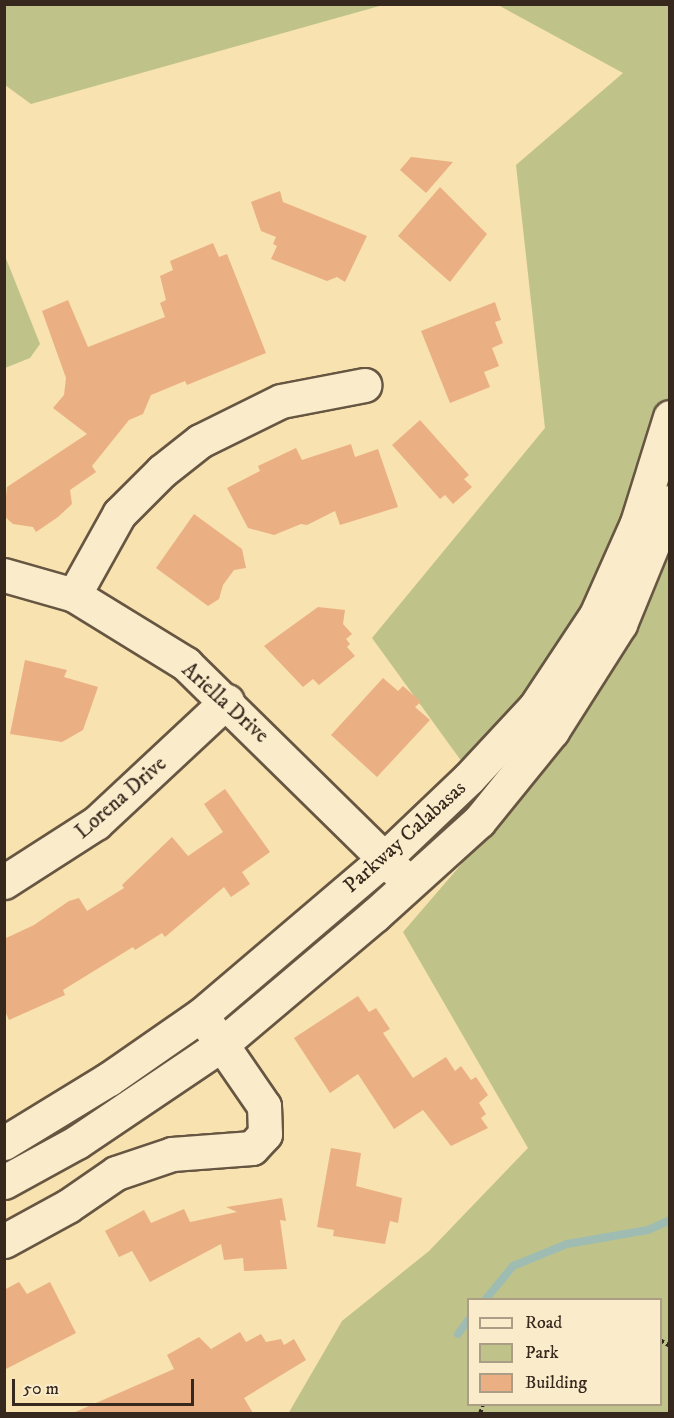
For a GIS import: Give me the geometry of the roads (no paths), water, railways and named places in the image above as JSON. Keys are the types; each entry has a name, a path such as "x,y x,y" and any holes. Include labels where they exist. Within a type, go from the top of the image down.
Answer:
{"street":[{"path":"74,595 119,514 162,471 200,441 280,401 364,385"},
{"name":"Parkway Calabasas","path":"4,1143 109,1079 201,1015 384,859 469,778 535,706 596,615 637,524 669,417"},
{"name":"Parkway Calabasas","path":"4,1182 77,1142 221,1045 479,821 552,731 620,624 669,502"},
{"name":"Ariella Drive","path":"4,575 74,595 186,664 227,701 345,822 410,883"},
{"name":"Lorena Drive","path":"4,882 96,824 227,701"},
{"path":"4,1241 68,1206 116,1173 172,1154 252,1148 265,1134 264,1106 201,1015"}],"waterway":[{"path":"487,1298 513,1266 567,1244 648,1230 670,1220"},
{"path":"458,1334 467,1321"}]}
